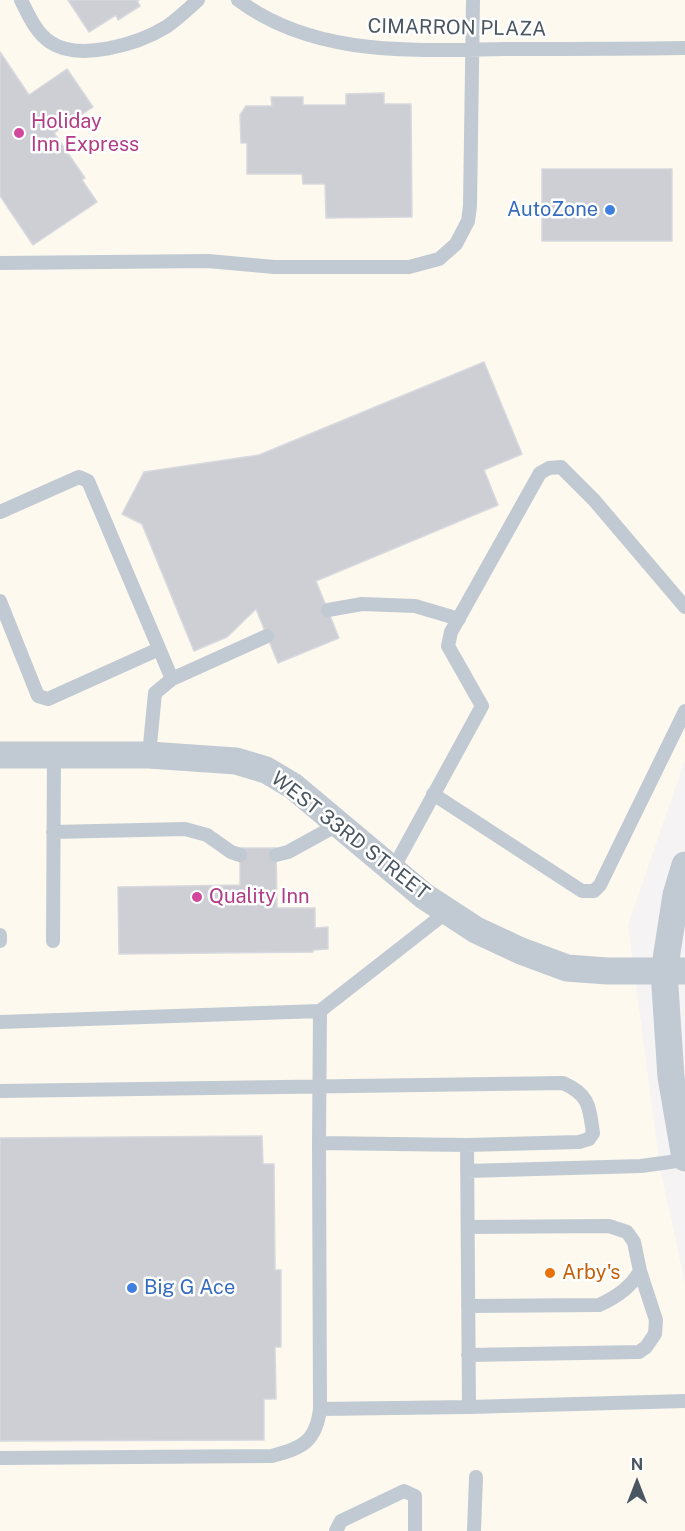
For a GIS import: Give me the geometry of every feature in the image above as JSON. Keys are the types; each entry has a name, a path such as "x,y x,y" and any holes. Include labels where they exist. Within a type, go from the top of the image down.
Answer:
{"street":[{"name":"WEST 33RD STREET","path":"0,757 149,755 236,761 266,770 293,786 424,896 485,934 521,951 567,968 674,972"},
{"path":"685,865 675,895 671,1077 685,1159"}],"lane":[{"path":"21,0 36,27 48,41 60,47 81,50 106,49 134,43 167,27 198,0"},
{"name":"CIMARRON PLAZA","path":"238,0 258,15 287,28 332,43 384,50 685,48"},
{"path":"0,263 208,261 274,267 409,267 439,259 456,244 468,221 470,206 473,0"},
{"path":"393,869 482,706 448,646 451,632 540,473 549,468 561,467 594,500 685,607"},
{"path":"0,512 79,477 88,481 172,679"},
{"path":"0,601 38,696 48,699 159,649"},
{"path":"328,610 362,604 415,606 459,619"},
{"path":"149,755 155,693 172,679 267,636"},
{"path":"434,794 582,891 594,891 600,885 685,711"},
{"path":"53,940 54,755"},
{"path":"276,855 288,852 339,824"},
{"path":"53,832 184,829 207,835 231,852 240,855"},
{"path":"0,1022 320,1011 448,911"},
{"path":"0,935 0,941"},
{"path":"0,1458 272,1456 294,1450 309,1440 318,1424 320,1409 320,1011"},
{"path":"0,1091 563,1083 577,1089 588,1104 592,1133 588,1139 579,1143 319,1143"},
{"path":"468,1144 469,1407"},
{"path":"468,1171 641,1166 685,1159"},
{"path":"468,1227 615,1227 627,1232 634,1242 640,1271 656,1320 655,1334 646,1347 639,1352 468,1354"},
{"path":"468,1306 599,1305 611,1299 635,1280 640,1271"},
{"path":"320,1409 685,1401"},
{"path":"474,1531 476,1477"},
{"path":"336,1531 341,1521 404,1491 415,1496 415,1531"}],"shaded area":[{"path":"0,0 685,0 685,760 628,925 660,1168 685,1283 685,1531 0,1531"}],"building":[{"path":"68,0 139,0 137,1 140,6 118,20 116,15 89,32"},
{"path":"0,52 29,95 67,69 93,107 54,133 85,178 82,180 97,202 33,245 0,196"},
{"path":"384,93 384,104 411,104 412,217 326,218 325,184 303,184 302,174 247,174 247,143 241,143 240,115 246,106 272,106 271,97 303,97 303,105 346,105 346,94"},
{"path":"542,169 672,169 672,241 542,241"},
{"path":"484,362 522,454 484,470 498,505 316,581 339,638 278,663 256,609 227,637 194,651 142,524 122,514 144,472 259,455"},
{"name":"Quality Inn","path":"240,848 276,848 277,908 315,908 315,928 328,927 328,949 313,950 313,952 119,954 118,887 240,885"},
{"path":"262,1136 263,1164 274,1164 275,1270 281,1270 281,1347 275,1347 276,1399 264,1399 264,1440 0,1441 0,1138"}],"place":[{"name":"Holiday Inn Express","path":"19,133"},
{"name":"AutoZone","path":"610,210"},
{"name":"Quality Inn","path":"197,897"},
{"name":"Arby's","path":"550,1273"},
{"name":"Big G Ace","path":"132,1288"}]}
